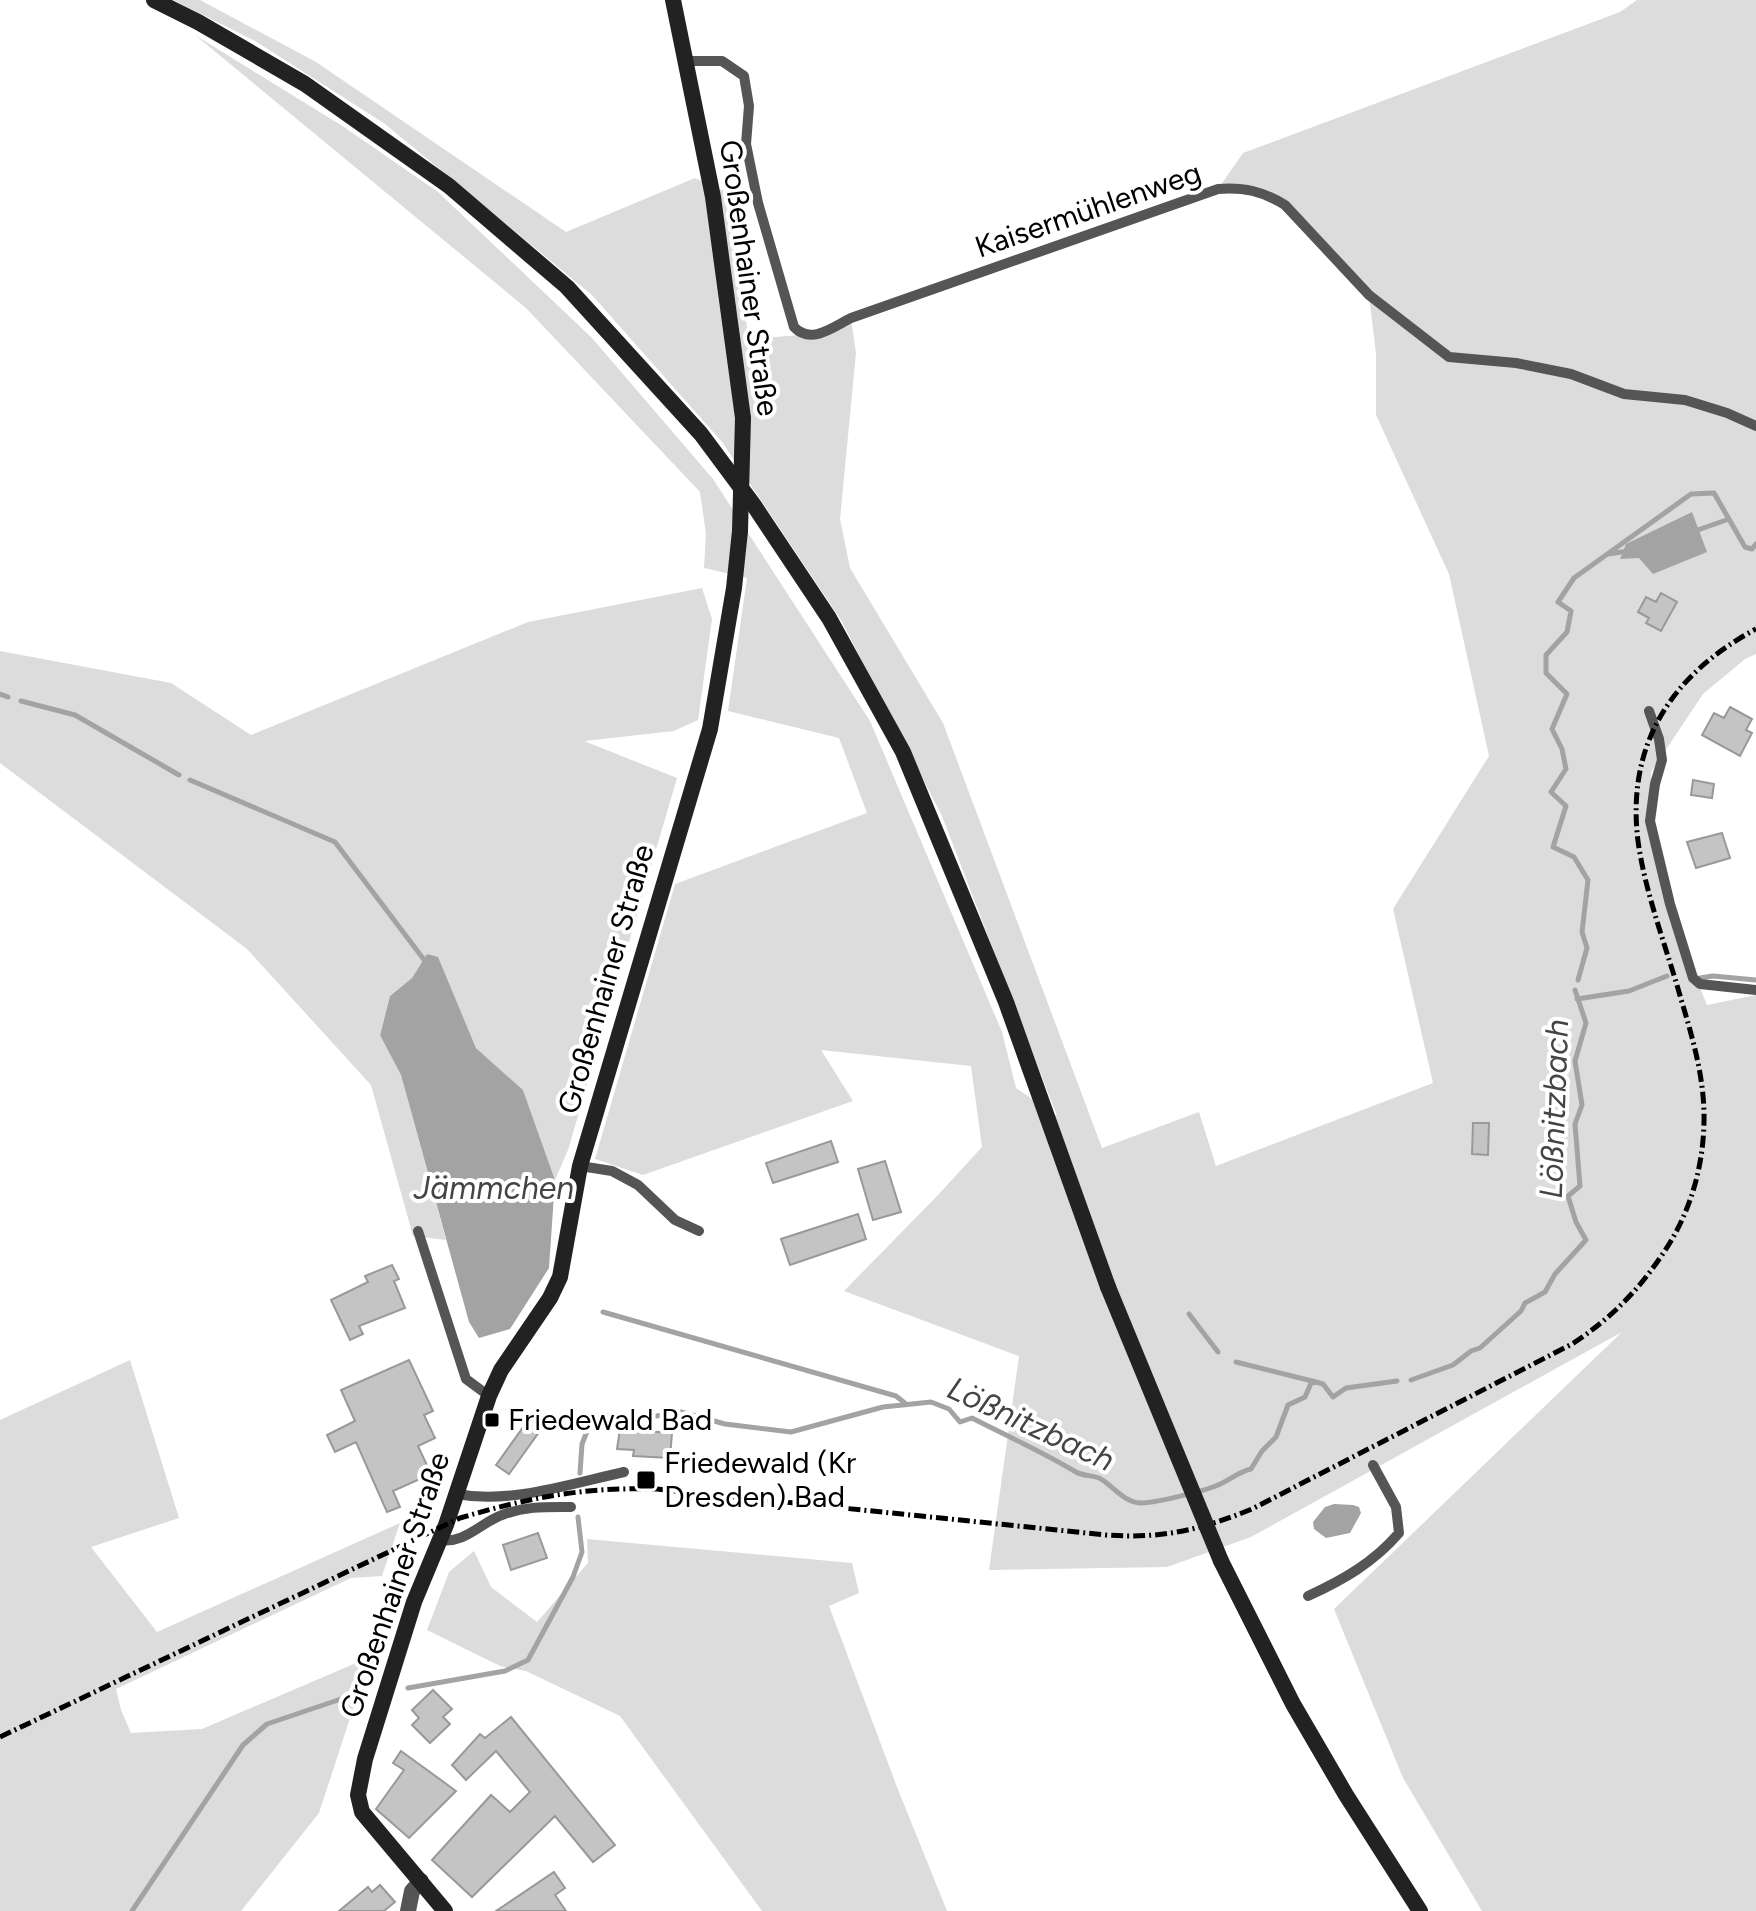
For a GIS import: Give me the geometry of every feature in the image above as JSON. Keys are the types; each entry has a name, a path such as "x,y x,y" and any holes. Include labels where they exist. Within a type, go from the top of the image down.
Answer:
{"main road":[{"path":"154,0 305,84 449,186 567,287 701,434 753,504 829,618 903,752 1006,1002 1108,1287 1221,1561 1293,1704 1346,1795 1420,1911"},
{"name":"Großenhainer Straße","path":"445,1911 362,1812 358,1795 365,1759 414,1602 440,1540 489,1396 501,1370 550,1298 560,1277 580,1166 710,729 734,588 740,531 743,418 713,197 673,0"}],"street":[{"path":"408,1911 412,1891 421,1881"}],"lane":[{"name":"Kaisermühlenweg","path":"685,61 722,61 744,76 749,106 746,144 758,203 794,327 801,335 811,337 851,318 1218,189 1244,187 1285,205 1369,295 1449,357 1516,363 1571,374 1624,394 1685,400 1756,426"},
{"path":"1649,711 1659,739 1662,760 1650,821 1670,904 1693,978 1700,984 1756,990"},
{"path":"580,1166 612,1171 638,1185 675,1220 699,1231"},
{"path":"418,1231 466,1379 489,1396"},
{"path":"1308,1596 1347,1578 1383,1552 1399,1533 1396,1507 1373,1465"},
{"path":"456,1494 483,1499 505,1498 624,1472"},
{"path":"440,1540 451,1542 460,1539 498,1516 516,1510 571,1507"}],"shaded area":[{"path":"173,0 200,0 316,62 566,232 695,178 724,191 749,339 801,335 851,318 856,353 840,519 850,568 943,723 1102,1148 1199,1112 1216,1166 1433,1083 1393,909 1489,756 1449,574 1376,415 1376,354 1369,295 1268,195 1218,189 1243,153 1620,12 1637,0 1756,0 1756,654 1745,659 1703,694 1651,772 1652,832 1685,951 1707,1005 1756,995 1756,1911 1482,1911 1403,1778 1334,1609 1622,1332 1251,1537 1167,1567 989,1570 1019,1356 844,1291 982,1147 971,1066 821,1050 853,1101 643,1175 595,1159 675,884 867,813 839,738 728,711 747,578 704,568 706,534 700,492 526,308 195,35 344,127 438,192 592,338 713,479 870,721 1002,1032 1016,1088 1057,1116 942,816 841,620 722,442 592,295 385,124 255,41"},
{"path":"702,588 712,619 698,720 674,731 584,741 677,778 568,1150 555,1180 523,1090 476,1048 438,958 427,954 412,978 390,996 380,1034 401,1075 446,1240 413,1236 371,1085 247,949 0,763 0,651 171,683 251,735 528,622"},
{"path":"130,1360 179,1518 91,1547 157,1632 400,1523 382,1576 351,1578 116,1689 131,1733 202,1729 370,1657 319,1813 241,1911 0,1911 0,1420"},
{"path":"587,1539 852,1563 859,1593 829,1606 947,1911 762,1911 620,1716 526,1671 500,1666 427,1630 449,1572 474,1551 491,1587 537,1622 588,1563"}],"water":[{"path":"1692,512 1707,552 1653,574 1639,558 1620,559 1626,544"},
{"name":"Jämmchen","path":"427,954 438,957 476,1048 523,1090 555,1180 549,1268 510,1329 479,1338 469,1322 401,1075 380,1035 390,996 412,978"},
{"path":"1334,1504 1359,1507 1361,1513 1350,1533 1326,1538 1314,1529 1313,1522 1325,1507"}],"building":[{"path":"1661,593 1677,602 1661,631 1646,623 1649,618 1638,612 1646,597 1656,602"},
{"path":"1730,707 1752,719 1746,730 1752,733 1740,756 1702,735 1714,713 1724,718"},
{"path":"1693,780 1714,784 1712,798 1691,795"},
{"path":"1722,833 1730,858 1696,868 1687,842"},
{"path":"1473,1123 1489,1123 1488,1155 1472,1154"},
{"path":"831,1141 838,1162 773,1183 766,1163"},
{"path":"885,1161 901,1212 873,1220 858,1169"},
{"path":"858,1214 866,1239 790,1265 781,1239"},
{"path":"392,1265 399,1279 394,1281 405,1308 359,1326 363,1334 350,1340 331,1300 368,1282 365,1276"},
{"path":"409,1360 433,1411 424,1415 435,1438 418,1446 431,1474 393,1491 400,1507 387,1512 356,1442 335,1452 327,1435 355,1421 341,1390"},
{"path":"529,1419 542,1428 509,1474 496,1465"},
{"path":"620,1429 672,1433 670,1458 633,1456 634,1450 617,1449"},
{"path":"538,1533 547,1558 511,1570 503,1545"},
{"path":"433,1690 452,1709 443,1717 450,1724 430,1743 412,1725 419,1718 412,1710"},
{"path":"511,1717 615,1845 593,1862 555,1816 472,1897 432,1860 491,1795 510,1812 530,1792 496,1751 466,1780 452,1765 480,1734 485,1738"},
{"path":"401,1751 456,1791 409,1838 376,1809 404,1770 393,1763"},
{"path":"554,1872 565,1888 555,1895 566,1911 496,1911"},
{"path":"380,1885 395,1902 384,1911 339,1911 368,1887 372,1892"}],"waterway":[{"name":"Lößnitzbach","path":"1578,980 1587,948 1582,932 1588,880 1574,857 1553,847 1566,806 1551,792 1566,769 1562,749 1552,729 1567,694 1546,673 1546,655 1567,632 1571,611 1558,602 1574,578 1691,494 1714,493 1745,547 1752,549 1756,544"},
{"path":"1692,532 1729,519"},
{"path":"1608,554 1629,551"},
{"path":"0,694 8,697"},
{"path":"21,701 75,715 179,775"},
{"path":"190,780 335,842 425,961"},
{"path":"1577,999 1629,991 1667,976"},
{"path":"1700,978 1713,976 1756,980"},
{"name":"Lößnitzbach","path":"1411,1380 1453,1365 1480,1348 1521,1311 1525,1303 1545,1292 1555,1274 1586,1240 1576,1222 1568,1196 1580,1186 1575,1124 1582,1105 1575,1061 1586,1023 1575,990"},
{"path":"603,1312 896,1396 906,1404"},
{"path":"1189,1314 1218,1352"},
{"path":"1236,1362 1312,1381"},
{"name":"Lößnitzbach","path":"580,1473 582,1444 593,1416 656,1416 681,1412 725,1424 791,1432 883,1407 931,1402 949,1409 960,1422 972,1418 1079,1473 1099,1478 1128,1500 1148,1503 1206,1489 1251,1469 1262,1451 1276,1437 1288,1405 1305,1397 1312,1381 1323,1384 1333,1397 1346,1388 1397,1381"},
{"name":"Lößnitzbach","path":"408,1688 505,1671 528,1660 573,1577 582,1552 578,1517"},
{"name":"Lößnitzbach","path":"132,1911 243,1745 267,1724 347,1697"}],"railway":[{"path":"0,1737 460,1518 510,1504 581,1492 657,1489 1106,1535 1163,1534 1198,1528 1252,1509 1572,1344 1622,1304 1662,1255 1681,1222 1699,1169 1704,1131 1702,1083 1641,861 1636,806 1648,743 1661,716 1700,667 1756,629"}],"place":[{"name":"Friedewald Bad","path":"492,1420"},
{"name":"Friedewald (Kr Dresden) Bad","path":"646,1480"}]}
